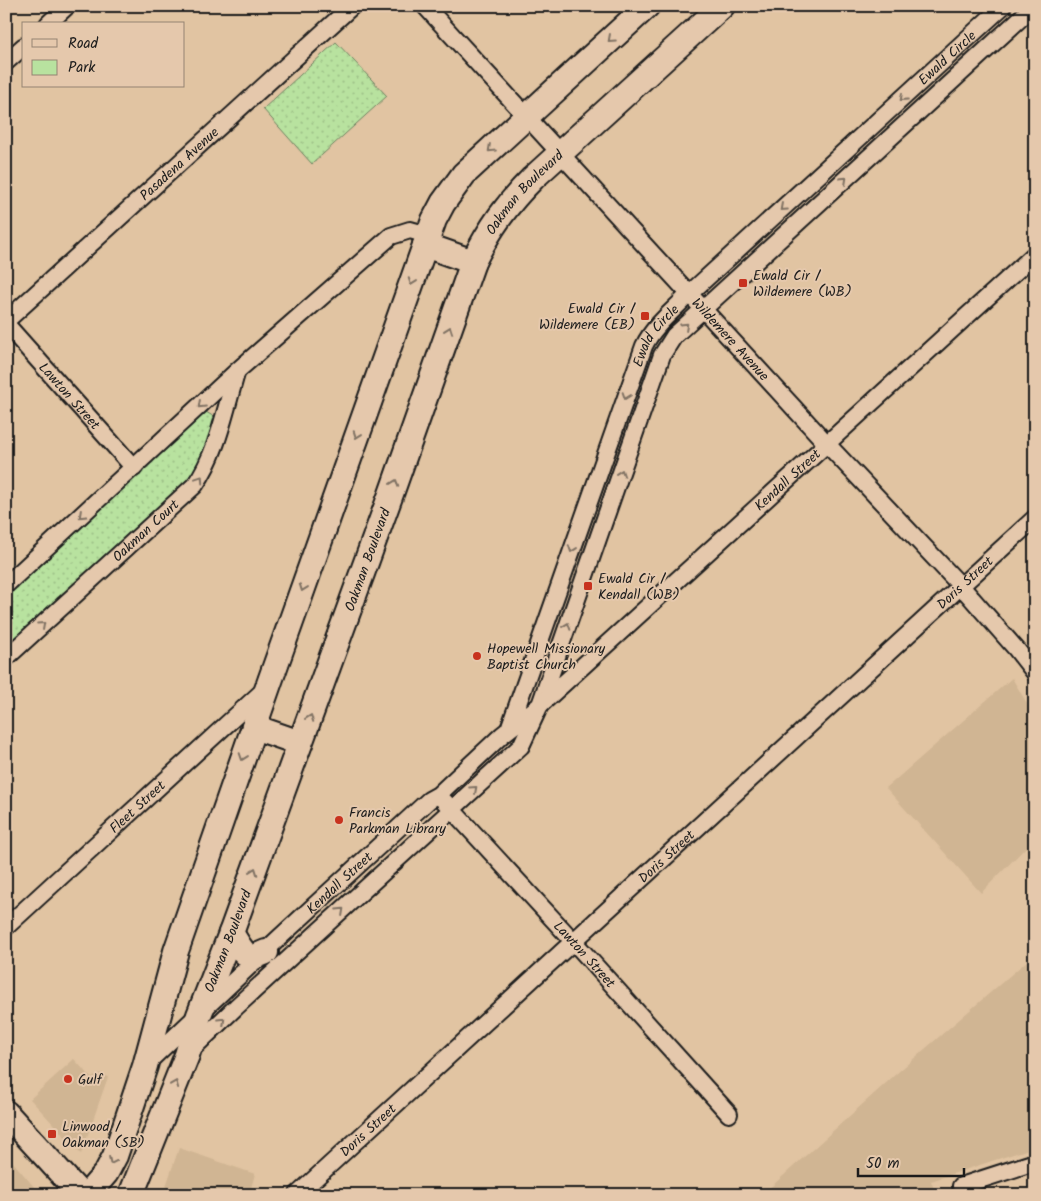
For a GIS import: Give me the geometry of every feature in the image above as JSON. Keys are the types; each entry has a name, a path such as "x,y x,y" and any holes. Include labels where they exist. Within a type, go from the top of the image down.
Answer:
{"street":[{"path":"50,22 67,6"},
{"name":"Pasadena Avenue","path":"6,322 352,6"},
{"name":"Wildemere Avenue","path":"426,6 827,444 960,585 1035,673"},
{"path":"87,1195 106,1173 115,1156 145,1066 176,950 267,687 426,240 443,203 464,174 647,6"},
{"name":"Oakman Boulevard","path":"131,1195 186,1055 198,1015 231,933 473,262 487,235 512,199 722,6"},
{"name":"Ewald Circle","path":"509,729 644,346 656,327 689,294 1004,6"},
{"name":"Ewald Circle","path":"540,705 662,355 674,336 1034,6"},
{"path":"6,62 22,48"},
{"path":"6,585 237,371 391,236 410,230 426,240 473,262"},
{"name":"Kendall Street","path":"145,1066 429,800 509,729 540,705 1035,254"},
{"name":"Lawton Street","path":"6,322 134,468"},
{"name":"Oakman Court","path":"6,658 195,486 204,473 237,371"},
{"name":"Doris Street","path":"297,1195 1035,518"},
{"name":"Fleet Street","path":"6,927 267,687"},
{"name":"Kendall Street","path":"186,1055 521,746 540,705"},
{"path":"254,727 300,744"},
{"name":"Lawton Street","path":"438,794 729,1114"},
{"path":"231,933 244,952 249,955 254,956 266,952"},
{"path":"134,1098 164,1111"},
{"path":"6,1113 81,1195"},
{"path":"962,1186 1035,1162"}],"shaded area":[{"path":"1012,678 1035,717 1035,838 981,893 886,788"},
{"path":"1035,954 1035,1147 931,1181 936,1195 762,1195 896,1074"},
{"path":"74,1059 91,1078 101,1073 108,1077 81,1154 30,1099"},
{"path":"179,1148 255,1174 249,1195 163,1195"},
{"path":"6,1154 41,1195 6,1195"}],"green space":[{"path":"336,42 387,96 312,164 263,109"},
{"path":"206,412 216,418 199,464 185,485 6,650 6,594"}],"place":[{"name":"Ewald Cir / Wildemere (WB)","path":"743,283"},
{"name":"Ewald Cir / Wildemere (EB)","path":"645,316"},
{"name":"Ewald Cir / Kendall (WB)","path":"588,586"},
{"name":"Hopewell Missionary Baptist Church","path":"477,656"},
{"name":"Francis Parkman Library","path":"339,820"},
{"name":"Gulf","path":"68,1079"},
{"name":"Linwood / Oakman (SB)","path":"52,1134"}]}
